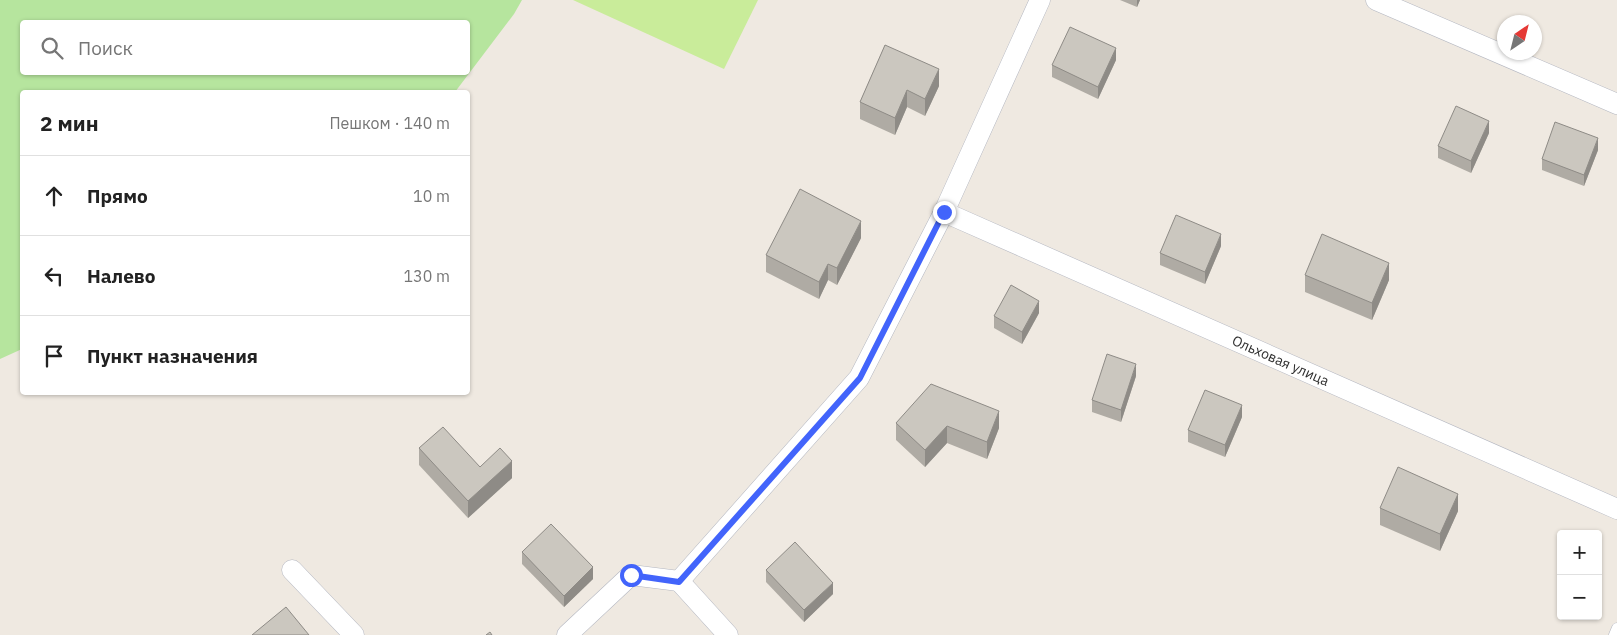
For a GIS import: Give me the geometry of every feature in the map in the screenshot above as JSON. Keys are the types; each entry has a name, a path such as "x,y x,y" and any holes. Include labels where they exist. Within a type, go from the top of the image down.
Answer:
{"street":[{"path":"679,582 860,378 944,212 1040,0"},
{"path":"1376,0 1617,104"},
{"name":"Ольховая улица","path":"944,212 1617,509"},
{"path":"292,570 354,635"},
{"path":"567,635 631,575 679,582 728,635"}],"lane":[{"path":"1614,635 1617,628"}],"green space":[{"path":"0,0 522,0 514,14 470,72 470,20 20,20 20,75 468,75 457,90 20,90 20,350 0,359"},
{"path":"573,0 758,0 724,69"}],"building":[{"path":"1070,27 1116,48 1098,87 1052,65"},
{"path":"885,45 939,69 925,99 907,90 895,118 860,102"},
{"path":"1456,106 1489,121 1471,161 1438,146"},
{"path":"1555,122 1598,138 1584,175 1542,159"},
{"path":"800,189 861,221 837,268 828,264 819,282 766,255"},
{"path":"1176,215 1221,234 1205,272 1160,253"},
{"path":"1322,234 1389,263 1372,303 1305,275"},
{"path":"1011,285 1039,301 1022,332 994,316"},
{"path":"1107,354 1136,364 1121,410 1092,400"},
{"path":"931,384 999,411 987,442 947,426 925,450 896,423"},
{"path":"1205,390 1242,405 1225,445 1188,430"},
{"path":"443,427 480,467 500,448 512,461 468,501 419,448"},
{"path":"1398,467 1458,494 1440,534 1380,508"},
{"path":"551,524 593,567 564,596 522,552"},
{"path":"795,542 833,583 804,610 766,570"},
{"path":"286,607 309,635 252,635"}],"route":[{"path":"631,575 679,582 860,378 944,212"}]}
